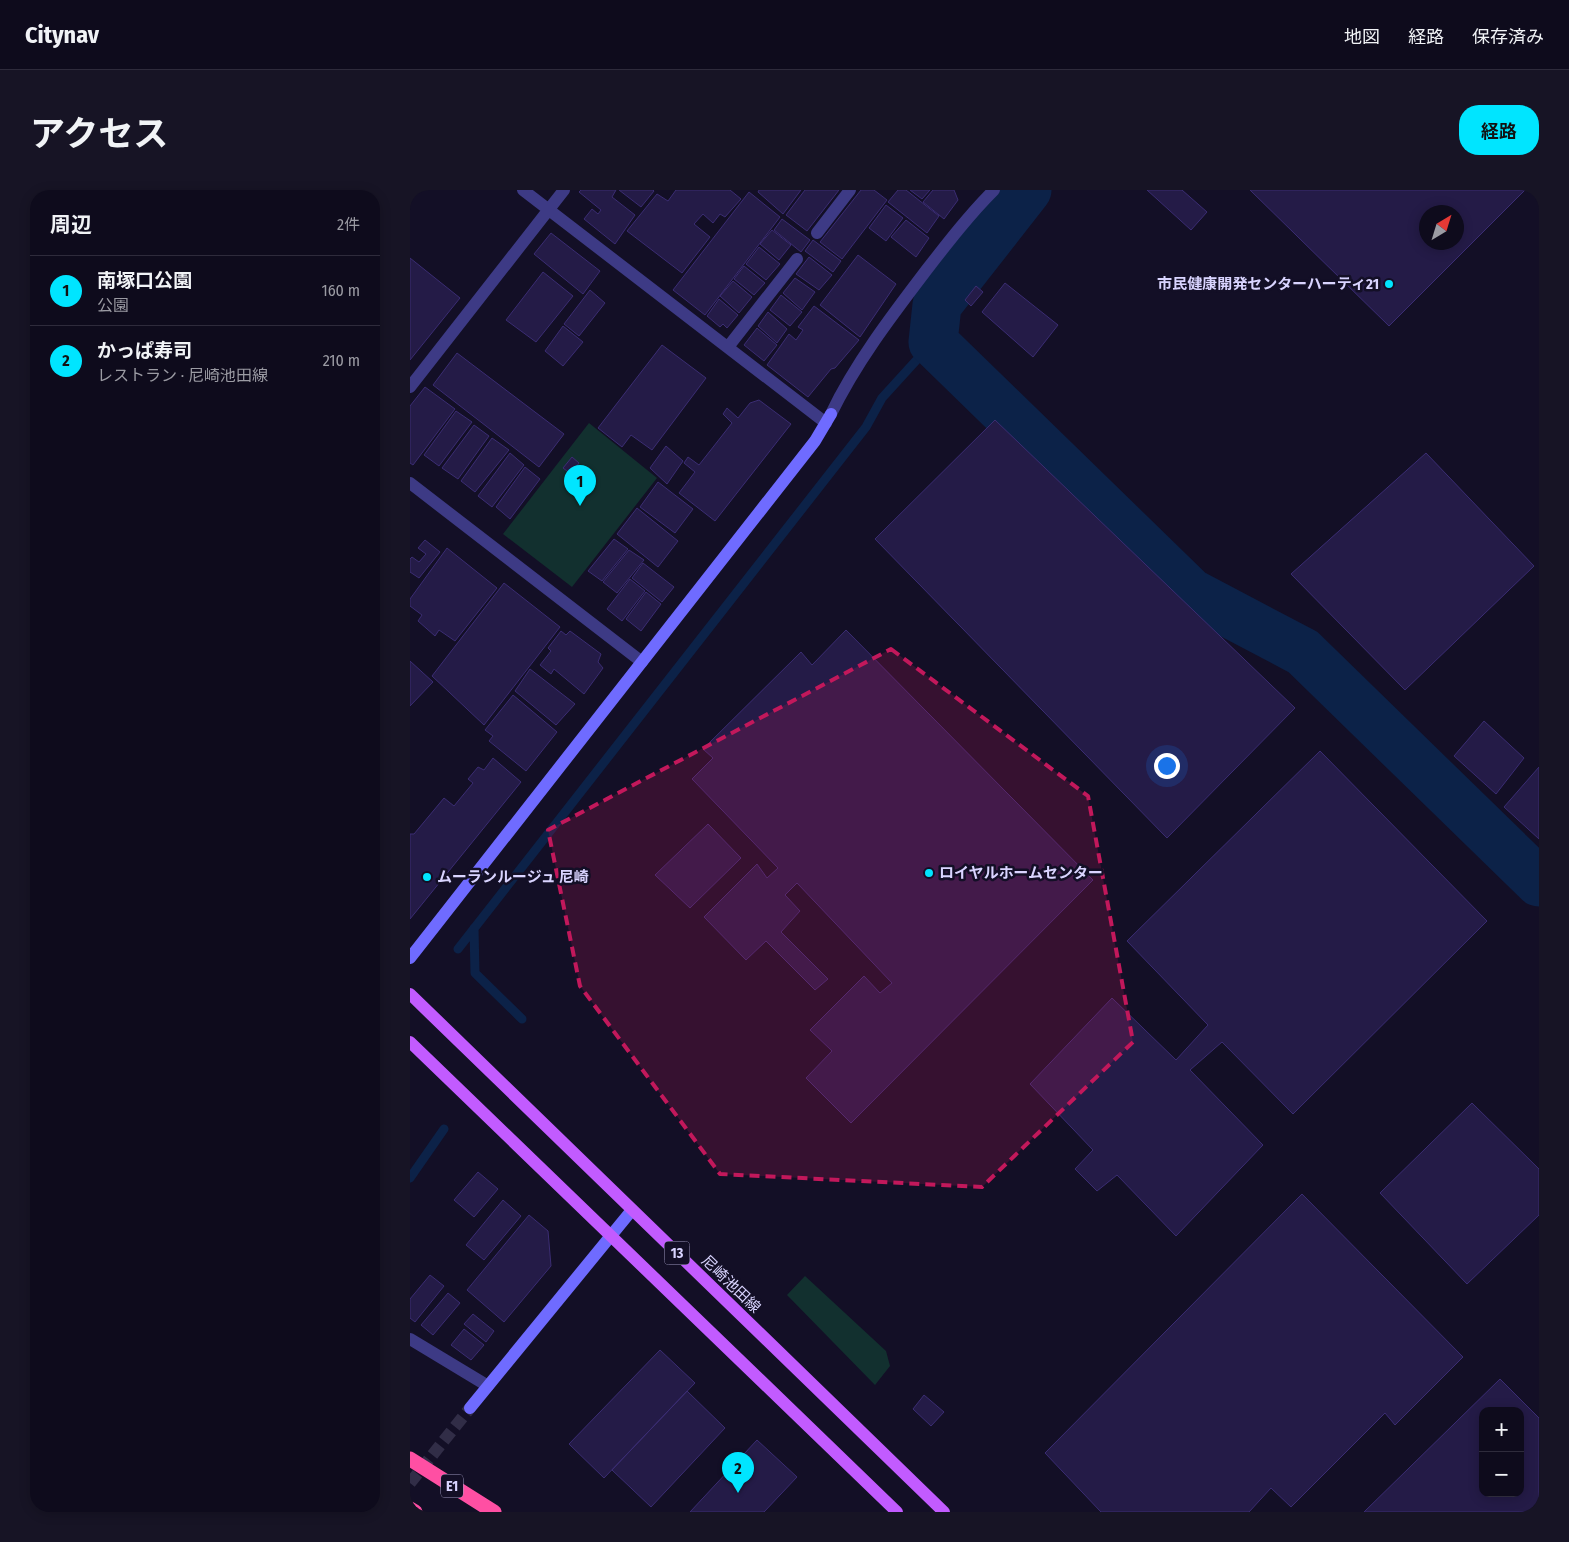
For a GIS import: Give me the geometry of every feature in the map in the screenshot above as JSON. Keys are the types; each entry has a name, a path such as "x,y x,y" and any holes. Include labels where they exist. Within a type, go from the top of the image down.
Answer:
{"highway":[{"name":"E1","path":"410,1459 494,1512"},
{"path":"410,1509 415,1512"}],"main road":[{"name":"尼崎池田線","path":"410,994 944,1512"},
{"name":"13","path":"410,1042 897,1512"}],"street":[{"path":"522,190 728,347 828,418"},
{"path":"410,387 564,190"},
{"path":"817,233 850,190"},
{"path":"410,958 815,441 840,394 899,306 973,211 994,190"},
{"path":"728,347 797,259"},
{"path":"410,483 642,662"},
{"path":"470,1408 632,1210"},
{"path":"410,1339 488,1386"}],"highlighted area":[{"path":"891,649 1088,796 1133,1042 982,1187 720,1174 580,986 548,830"}],"green space":[{"path":"589,423 657,478 572,587 503,534"},
{"path":"805,1276 886,1351 890,1366 875,1385 787,1295"}],"building":[{"path":"581,190 616,190 612,197 635,215 615,244 584,219 592,209 598,214 601,210 579,192"},
{"path":"619,190 653,190 654,191 641,207"},
{"path":"676,190 730,190 741,199 725,217 720,214 713,223 703,214 694,224 710,237 682,273 627,231 657,194 668,201"},
{"path":"759,190 801,190 783,214 758,192"},
{"path":"805,190 839,190 807,231 786,215"},
{"path":"861,190 874,190 887,200 842,259 820,242"},
{"path":"898,190 906,190 939,216 927,233 888,202"},
{"path":"910,190 930,190 922,199"},
{"path":"933,190 954,190 958,200 944,219 923,202"},
{"path":"1147,190 1182,190 1207,212 1191,230"},
{"name":"市民健康開発センターハーティ21","path":"1250,190 1525,190 1389,326"},
{"path":"749,192 780,217 705,315 673,290"},
{"path":"886,205 903,218 886,241 869,228"},
{"path":"782,219 810,240 801,252 774,230"},
{"path":"906,220 929,238 916,257 891,237"},
{"path":"772,230 791,245 779,260 760,244"},
{"path":"551,233 600,271 583,294 534,254"},
{"path":"813,240 841,261 833,272 805,251"},
{"path":"759,247 780,264 766,280 746,264"},
{"path":"858,255 896,284 860,337 820,305"},
{"path":"809,257 832,275 819,290 796,274"},
{"path":"410,258 460,298 410,360"},
{"path":"744,266 765,283 754,295 734,279"},
{"path":"543,272 573,296 536,342 506,320"},
{"path":"795,278 815,292 802,310 783,293"},
{"path":"733,281 752,297 739,313 720,296"},
{"path":"1005,283 1058,325 1033,357 982,312"},
{"path":"976,286 983,292 971,306 965,300"},
{"path":"590,290 605,303 579,336 564,324"},
{"path":"781,295 802,312 790,326 770,310"},
{"path":"719,299 738,315 727,328 723,324 720,327 707,316"},
{"path":"814,306 859,340 835,368 831,369 808,397 767,365 789,334 796,340 803,330 798,327"},
{"path":"768,312 787,329 777,343 758,326"},
{"path":"563,326 583,342 563,366 545,351"},
{"path":"757,328 777,345 764,361 744,345"},
{"path":"662,345 706,378 652,450 631,435 622,447 598,428"},
{"path":"457,353 564,434 539,467 433,385"},
{"path":"425,387 455,409 413,465 410,463 410,406"},
{"path":"759,400 791,424 715,521 679,493 695,472 684,463 688,457 699,465 732,423 723,414 727,408 738,418 750,403"},
{"path":"456,411 472,422 439,466 424,455"},
{"path":"995,420 1295,708 1167,838 875,539"},
{"path":"474,425 489,436 458,479 442,468"},
{"path":"492,438 509,450 475,492 461,481"},
{"path":"666,446 683,461 667,484 650,468"},
{"path":"510,453 524,465 492,507 478,496"},
{"path":"1426,453 1534,566 1405,690 1291,574"},
{"path":"572,457 579,463 571,474 563,468"},
{"path":"525,467 540,479 510,519 496,507"},
{"path":"658,482 693,509 675,533 640,507"},
{"path":"637,508 678,541 658,567 617,534"},
{"path":"614,539 628,549 602,581 588,571"},
{"path":"425,540 440,552 419,578 410,572 410,559 412,557 419,562 426,554 418,548"},
{"path":"447,548 497,588 455,641 439,630 435,636 418,621 422,615 410,606 410,599"},
{"path":"629,550 644,560 617,593 603,582"},
{"path":"643,563 674,587 662,602 632,578"},
{"path":"630,579 645,591 622,621 607,609"},
{"path":"504,583 560,627 484,725 432,676"},
{"path":"646,592 661,604 641,631 626,619"},
{"name":"ロイヤルホームセンター","path":"846,630 1093,880 851,1123 806,1078 832,1051 810,1030 864,976 880,993 892,983 797,883 785,895 800,911 781,932 828,979 815,990 766,941 746,960 704,917 757,864 767,878 778,868 692,779 713,758 703,749 801,652 812,665"},
{"path":"561,631 566,635 570,631 601,654 598,662 603,668 584,694 554,669 551,674 540,665 551,651 548,648"},
{"path":"410,661 433,682 410,706"},
{"path":"530,669 575,704 556,725 515,691"},
{"path":"513,695 557,732 526,771 489,741 493,736 485,730"},
{"path":"1484,721 1524,758 1496,794 1454,756"},
{"path":"1320,751 1487,921 1293,1114 1222,1042 1190,1070 1263,1145 1176,1236 1117,1175 1097,1191 1075,1169 1093,1150 1030,1084 1112,998 1176,1060 1208,1025 1127,941"},
{"name":"ムーランルージュ 尼崎","path":"493,758 521,782 410,919 410,834 414,834 444,798 454,806 473,783 468,779 478,767 484,770"},
{"path":"1539,767 1539,839 1504,807"},
{"path":"708,824 741,858 690,908 655,875"},
{"path":"1472,1103 1539,1169 1539,1215 1467,1284 1380,1193"},
{"path":"478,1172 498,1189 474,1217 454,1200"},
{"path":"1302,1194 1463,1357 1395,1425 1385,1413 1291,1507 1271,1488 1249,1512 1101,1512 1045,1453"},
{"path":"503,1200 521,1216 484,1260 466,1245"},
{"path":"529,1215 548,1231 551,1266 504,1322 467,1290"},
{"path":"430,1275 444,1286 415,1322 410,1318 410,1299"},
{"path":"448,1293 460,1303 433,1335 421,1325"},
{"path":"473,1314 494,1331 486,1342 464,1324"},
{"path":"464,1329 484,1345 471,1360 451,1345"},
{"path":"660,1350 695,1383 604,1478 569,1444"},
{"path":"1500,1379 1539,1418 1539,1512 1364,1512"},
{"path":"687,1391 725,1428 651,1507 612,1470"},
{"path":"924,1395 944,1412 931,1426 913,1409"},
{"path":"757,1440 797,1477 764,1512 690,1512"}],"waterway":[{"path":"1027,190 937,305 933,342 1191,593 1303,652 1539,882"},
{"path":"458,949 866,427 882,398 933,342"},
{"path":"474,928 475,973 522,1019"},
{"path":"410,1178 444,1129"}],"tunnel":[{"path":"410,1483 470,1408"}],"place":[{"name":"市民健康開発センターハーティ21","path":"1389,284"},
{"name":"南塚口公園","path":"580,506"},
{"name":"ロイヤルホームセンター","path":"929,873"},
{"name":"ムーランルージュ 尼崎","path":"427,877"},
{"name":"かっぱ寿司","path":"738,1493"}]}
